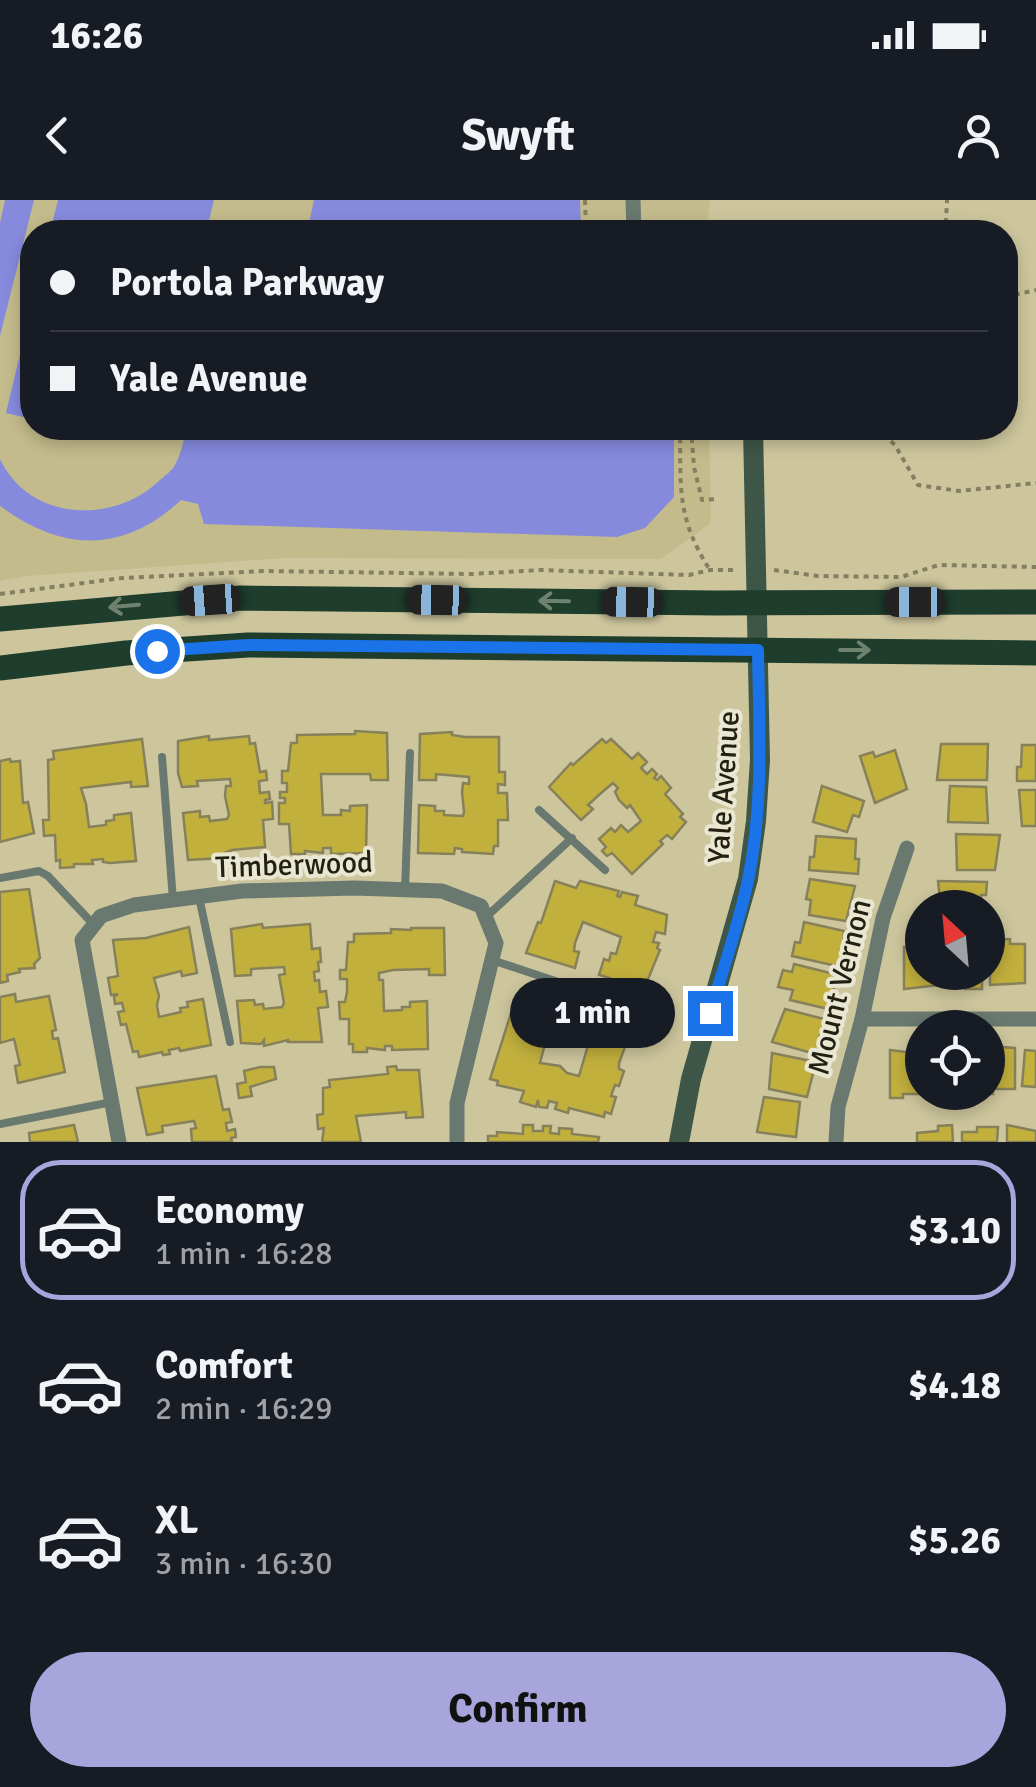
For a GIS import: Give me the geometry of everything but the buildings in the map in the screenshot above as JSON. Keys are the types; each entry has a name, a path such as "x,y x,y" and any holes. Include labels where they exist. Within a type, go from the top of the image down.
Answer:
{"main road":[{"path":"0,619 241,598 1036,602"},
{"path":"0,668 248,645 1036,653"}],"street":[{"name":"Yale Avenue","path":"680,1142 691,1079 748,880 760,760 753,440"},
{"name":"Mount Vernon","path":"836,1142 838,1107 883,918 907,848"},
{"name":"Timberwood","path":"94,925 101,916 134,905 242,891 442,891 481,906 486,917"},
{"path":"457,1142 457,1103 496,943 486,917"},
{"path":"94,925 82,940 119,1142"},
{"path":"862,1019 1036,1019"}],"lane":[{"path":"405,890 410,754"},
{"path":"162,757 173,900"},
{"path":"539,810 606,870"},
{"path":"486,917 572,838"},
{"path":"0,878 39,871 94,925"},
{"path":"199,897 230,1042"},
{"path":"492,960 630,1006"},
{"path":"0,1124 112,1102"}],"path":[{"path":"681,440 684,516 693,543 710,570"},
{"path":"692,440 702,500 716,499"},
{"path":"889,440 918,485 959,491 1036,483"},
{"path":"797,571 818,576 901,577 939,565 1036,567"}],"shaded area":[{"path":"0,200 710,200 708,220 20,220 20,440 709,440 711,523 661,559 285,558 0,581"},
{"path":"5,200 34,200 29,220 20,220 20,256 0,336 0,223"},
{"path":"58,200 214,200 209,220 53,220"},
{"path":"314,200 580,200 581,220 310,220"},
{"path":"20,354 20,416 6,413"},
{"path":"184,440 674,440 674,497 645,528 617,537 204,524 198,504 181,500 137,530 92,541 46,532 0,506 0,459 13,480 31,495 51,505 96,510 140,495 172,469"}],"route":[{"path":"157,651 248,645 758,650 760,760 756,821 748,880 710,1013"}]}
